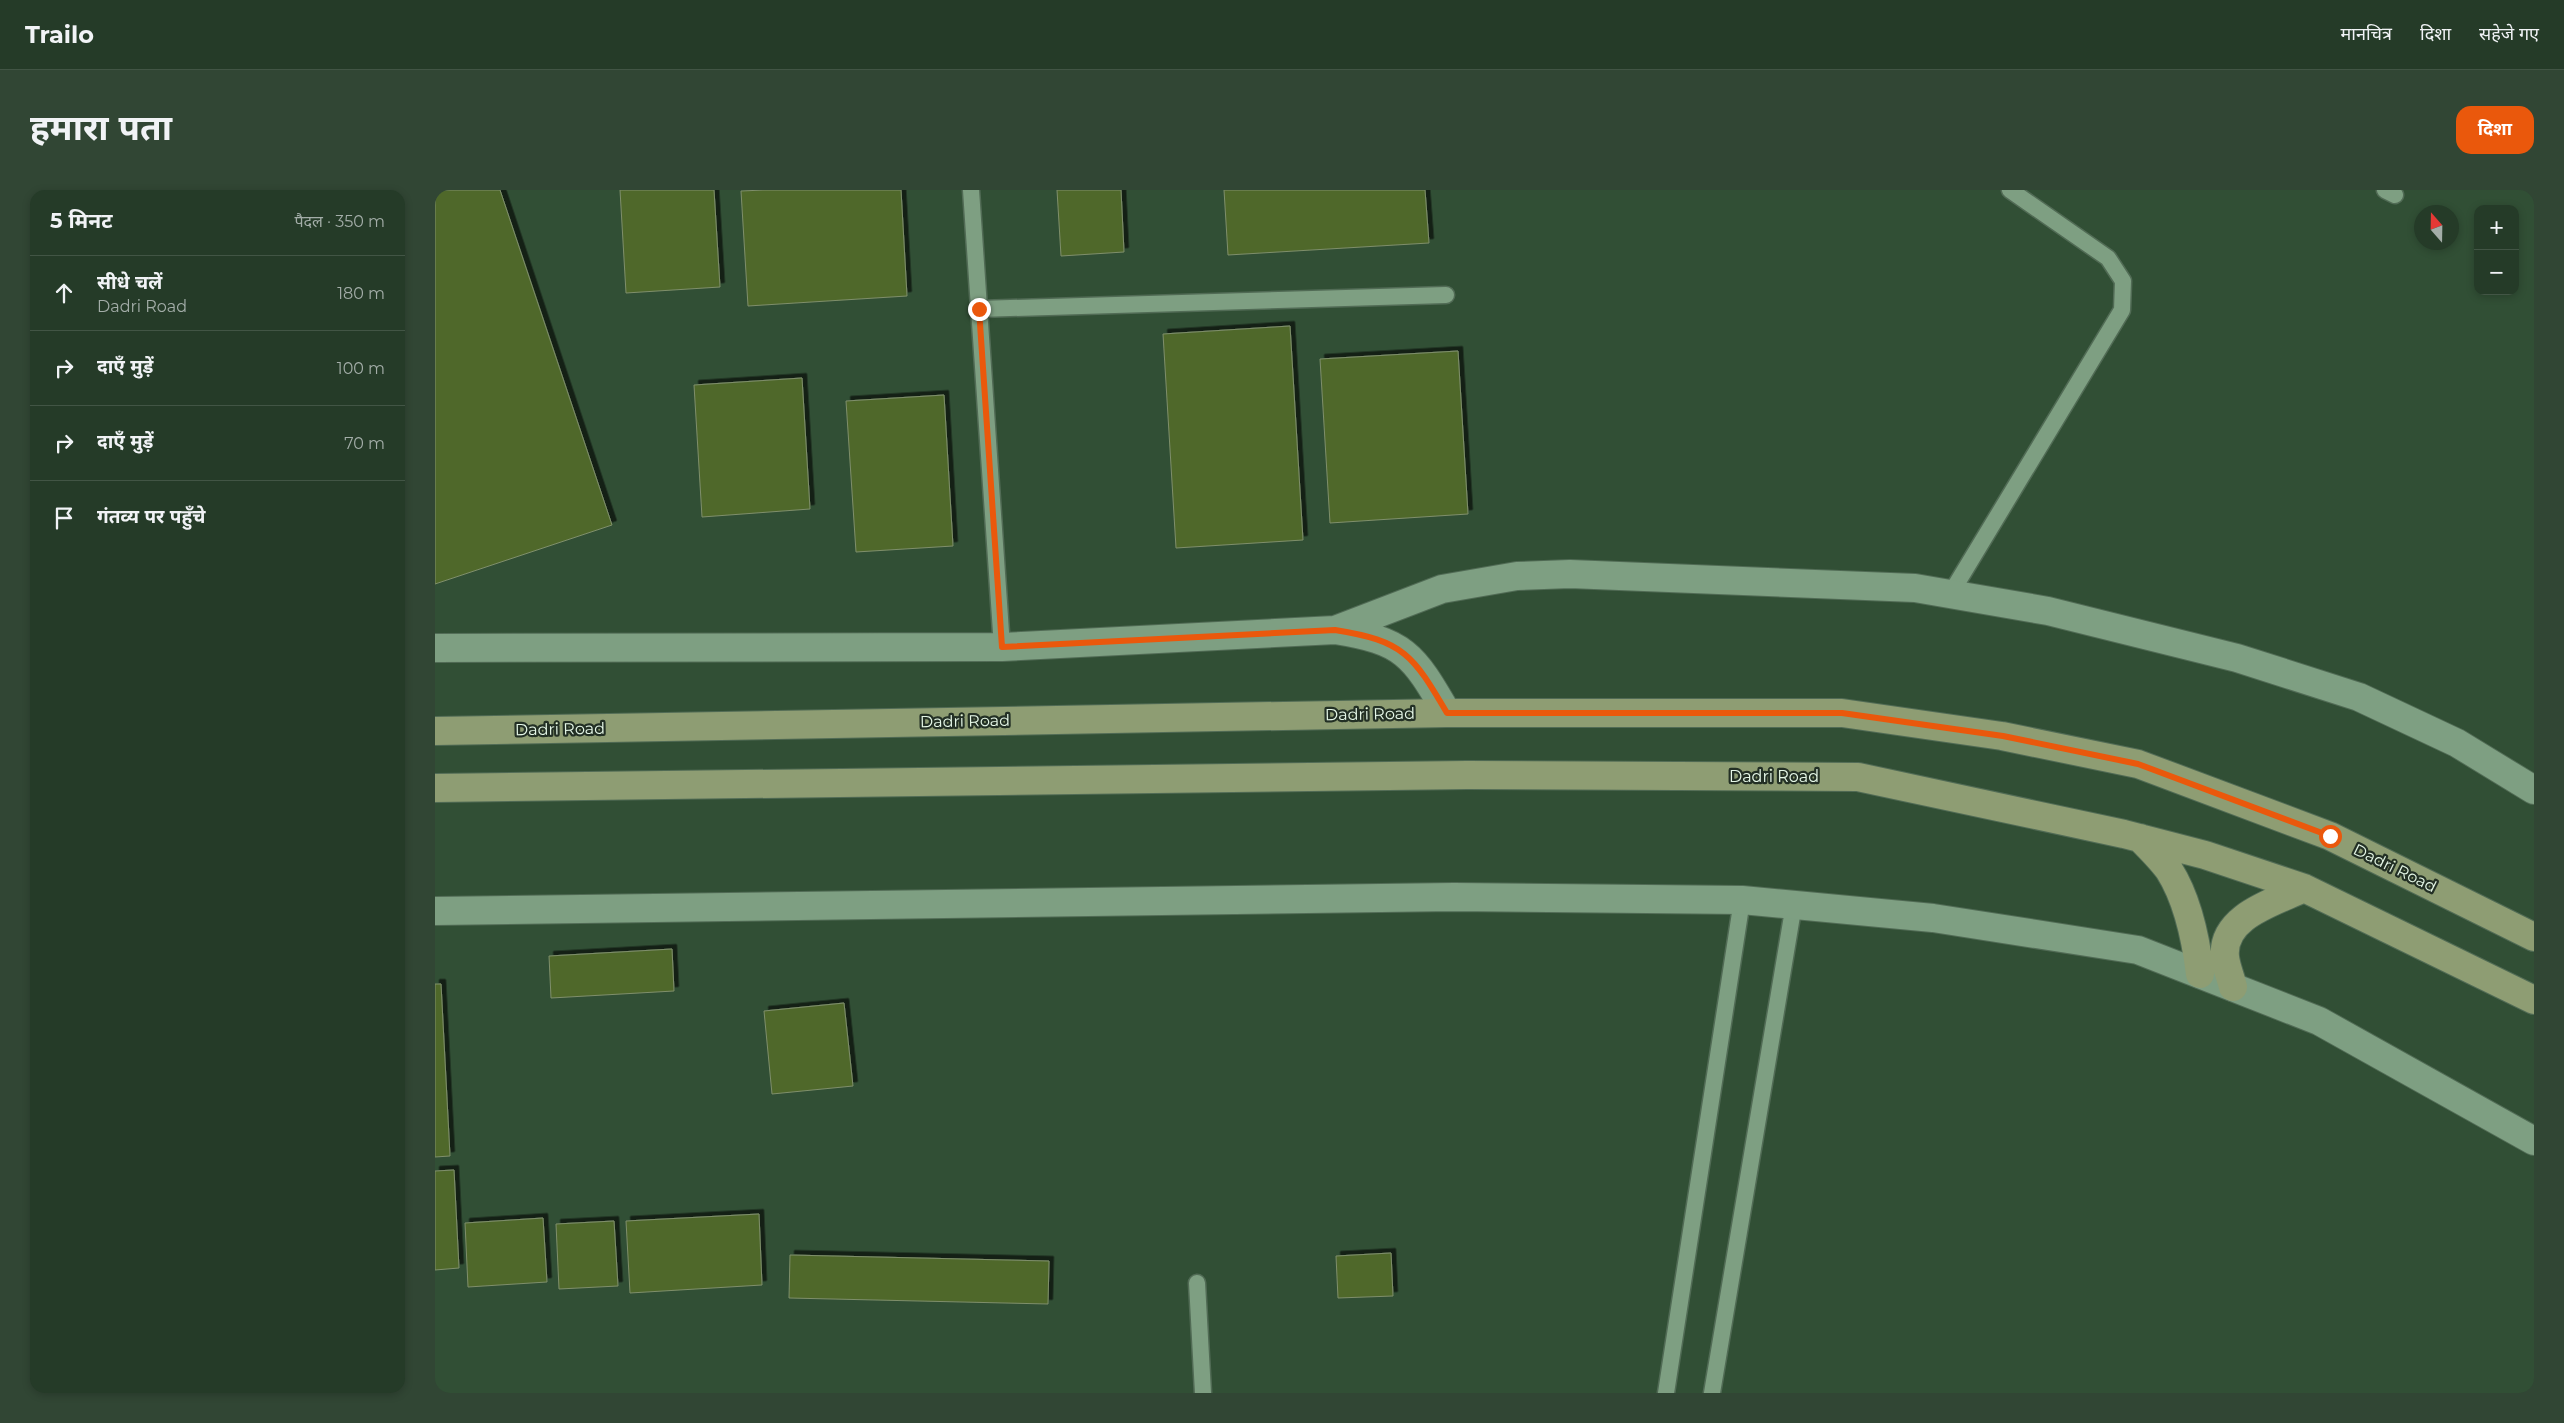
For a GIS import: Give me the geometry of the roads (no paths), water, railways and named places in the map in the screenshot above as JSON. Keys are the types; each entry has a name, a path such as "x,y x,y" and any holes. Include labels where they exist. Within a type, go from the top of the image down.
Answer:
{"main road":[{"name":"Dadri Road","path":"435,731 1447,713 1842,713 2003,736 2138,764 2330,836 2534,936"},
{"name":"Dadri Road","path":"435,788 1467,775 1858,777 2140,838 2205,855 2304,888 2534,1000"},
{"path":"2140,838 2168,868 2175,880 2196,940 2200,974"},
{"path":"2233,987 2225,957 2227,943 2232,930 2241,920 2259,909 2304,888"}],"street":[{"path":"1335,630 1442,589 1517,576 1579,574 1873,586 1951,593 2048,611 2237,658 2359,696 2457,743 2534,790"},
{"path":"435,648 1002,647 1335,630 1367,635 1391,644 1405,653 1427,681 1447,713"},
{"path":"435,911 1454,898 1742,900 1933,918 2138,950 2319,1021 2534,1141"}],"lane":[{"path":"971,190 1002,647"},
{"path":"1951,593 2122,310 2123,281 2108,258 2010,190"},
{"path":"979,309 1447,295"},
{"path":"1665,1393 1742,900"},
{"path":"1712,1393 1794,904"},
{"path":"1197,1282 1203,1393"}]}
